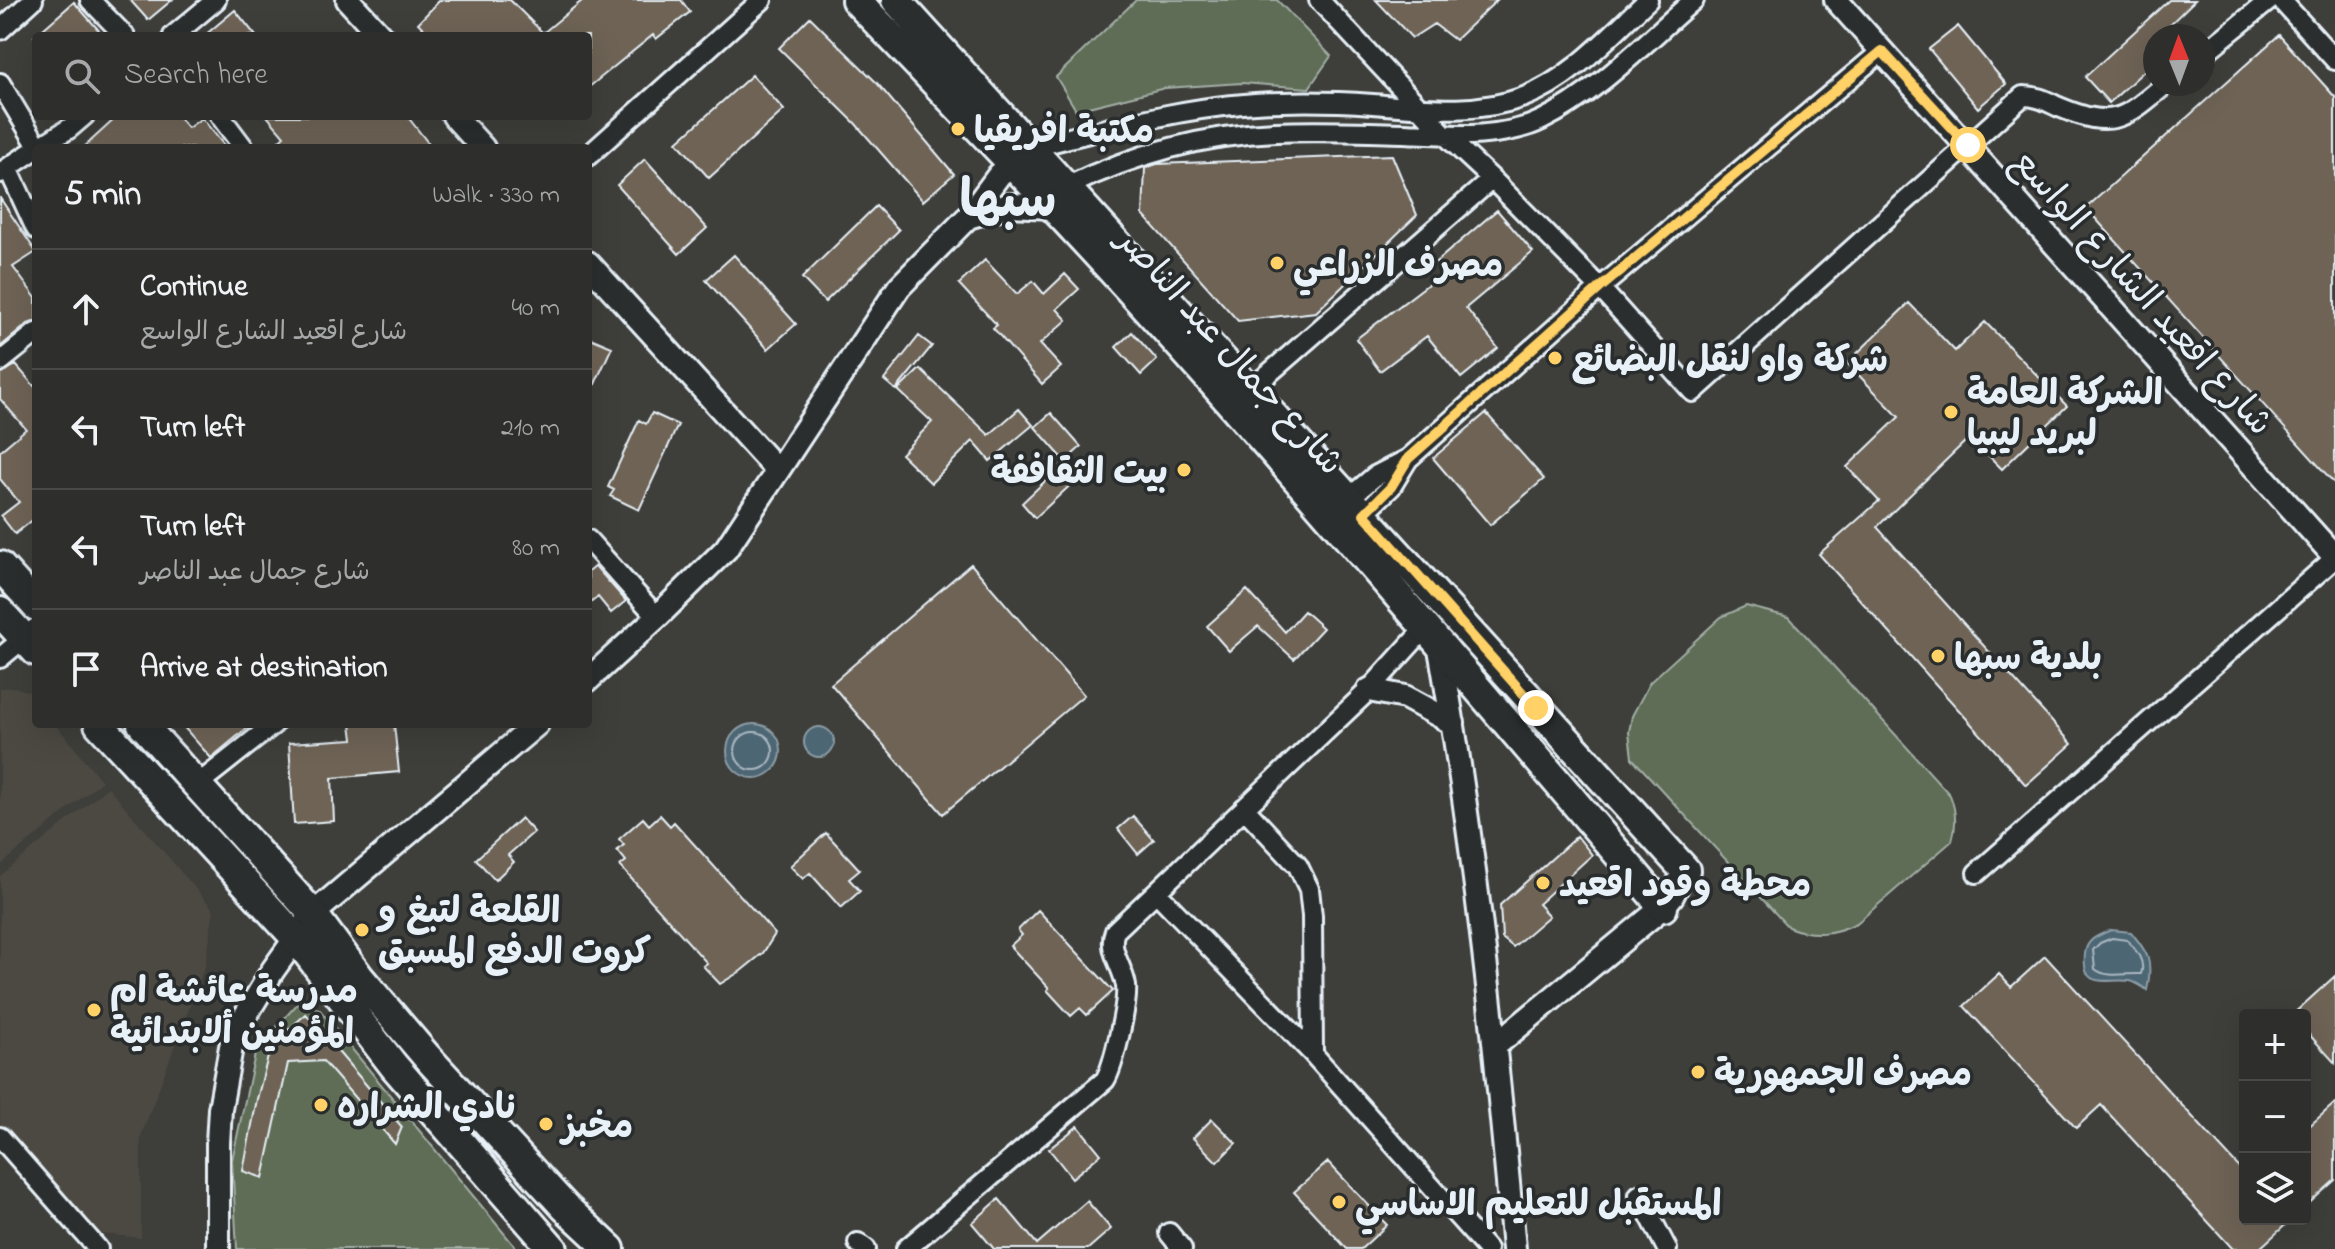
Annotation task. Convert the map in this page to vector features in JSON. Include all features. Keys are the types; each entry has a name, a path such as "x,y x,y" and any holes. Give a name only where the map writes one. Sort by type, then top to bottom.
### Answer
{"main road":[{"name":"شارع جمال عبد الناصر","path":"856,0 1021,155"},
{"name":"شارع جمال عبد الناصر","path":"896,0 1021,155 1221,391 1346,515 1462,623 1685,870"},
{"name":"شارع جمال عبد الناصر","path":"1059,197 1250,390 1433,634 1663,907"},
{"path":"0,566 32,602"},
{"path":"0,612 32,639"},
{"path":"103,728 295,937 394,1066 553,1249"},
{"path":"146,728 313,914 360,978 427,1057 565,1207 610,1249"}],"street":[{"path":"0,30 33,0"},
{"path":"90,0 121,32"},
{"path":"178,32 216,0"},
{"path":"348,0 377,32"},
{"path":"592,152 762,0"},
{"path":"1319,0 1445,135 1600,288 1693,392 2023,96 2037,96 2083,117 2110,121 2133,111 2151,96"},
{"path":"592,676 726,549 899,287 968,217 988,188 1021,155 1126,124 1227,104 1351,103 1487,108 1526,96 1553,82 1587,56 1648,0"},
{"path":"968,217 1009,205 1059,197 1116,164 1156,151 1213,140 1274,132 1490,134 1539,122 1577,99 1694,0"},
{"name":"شارع اقعيد الشارع الواسع","path":"1836,0 2335,557"},
{"path":"2215,44 2270,0"},
{"path":"2281,0 2335,60"},
{"path":"1346,515 1391,487 1408,459 1600,288 1882,51"},
{"path":"0,83 36,144"},
{"path":"44,144 79,120"},
{"path":"223,120 241,144"},
{"path":"458,120 479,144"},
{"path":"32,152 4,170 32,222"},
{"path":"1250,390 1492,179"},
{"path":"592,267 776,469"},
{"path":"0,362 32,336"},
{"path":"592,544 657,617"},
{"path":"1977,873 2335,557"},
{"path":"906,1249 1105,1080 1112,1064 1126,988 1112,948 1115,931 1369,690 1433,634 1462,623"},
{"path":"1433,634 1453,723 1496,1045 1514,1249"},
{"path":"0,658 32,639"},
{"path":"1369,690 1405,697 1453,723"},
{"path":"197,785 269,728"},
{"path":"218,1249 220,1109 231,1047 243,1020 313,914 532,728"},
{"path":"1244,808 1298,866 1309,889 1313,1054"},
{"path":"1496,1045 1663,907 1685,870"},
{"path":"1156,892 1313,1054 1482,1248"},
{"path":"0,1137 98,1249"},
{"path":"1639,1195 1667,1249"},
{"path":"1169,1233 1182,1249"}],"shaded area":[{"path":"14,687 30,692 32,728 58,728 102,781 0,866 0,688"},
{"name":"مدرسة عائشة ام المؤمنين ألابتدائية","path":"108,787 214,910 205,966 141,1136 141,1238 93,1233 0,1127 0,876"}],"green space":[{"path":"1136,0 1277,0 1331,56 1309,88 1242,83 1165,88 1076,110 1056,77"},
{"path":"1746,606 1789,617 1950,795 1952,801 1955,823 1952,841 1857,923 1840,930 1815,933 1788,927 1632,758 1629,732 1632,716 1650,682 1721,617"},
{"name":"نادي الشراره","path":"299,1002 319,1009 517,1249 237,1249 232,1160 256,1050"}],"water":[{"path":"754,724 773,732 781,751 773,770 754,778 735,770 727,751 735,732"},
{"path":"819,727 825,728 833,736 833,748 825,756 819,757 813,756 805,748 804,742 805,736 813,728"},
{"path":"2111,930 2131,932 2142,946 2150,972 2147,990 2132,982 2097,980 2087,973 2085,954 2088,945 2094,938"}],"building":[{"path":"130,0 172,0 148,20"},
{"path":"440,0 510,0 542,32 427,32 418,23"},
{"path":"583,0 681,0 690,12 656,39 653,35 592,85 592,32 544,32"},
{"path":"1376,0 1497,0 1455,40 1434,24 1412,38"},
{"path":"2169,0 2195,0 2170,24 2143,24 2143,72 2109,103 2085,77"},
{"path":"74,2 100,32 40,32"},
{"path":"235,10 253,32 209,32"},
{"path":"810,17 877,83 954,174 923,201 855,123 779,48"},
{"path":"1958,26 2006,84 1978,108 1929,49"},
{"path":"2279,35 2335,97 2335,484 2086,208 2211,96 2215,96 2215,92"},
{"path":"752,75 784,110 709,178 677,142"},
{"path":"114,120 181,120 188,128 204,120 223,144 87,144"},
{"path":"270,120 410,120 429,144 275,144 284,136"},
{"name":"مصرف الزراعي","path":"1392,155 1417,215 1316,312 1238,321 1143,215 1145,168 1157,164"},
{"path":"645,159 707,228 679,254 617,185"},
{"path":"0,198 32,246 32,255 13,267 32,293 32,322 0,347"},
{"path":"876,206 899,230 825,302 802,278"},
{"path":"1497,210 1533,252 1466,308 1498,348 1461,378 1427,336 1380,371 1356,339 1444,272 1436,262"},
{"path":"734,255 796,324 768,349 706,280"},
{"path":"985,260 1017,294 1033,281 1044,294 1065,274 1079,289 1057,309 1067,320 1040,344 1061,367 1042,384 993,328 997,325 959,284"},
{"path":"1909,303 1955,351 1985,322 2067,406 2002,469 1970,437 1877,527 2072,744 2026,785 1819,554 1879,501 1847,467 1899,417 1847,363"},
{"path":"1132,332 1157,360 1141,375 1116,347"},
{"path":"919,336 932,346 896,390 884,380"},
{"path":"592,339 612,347 592,390"},
{"path":"16,365 32,383 32,521 15,534 1,516 19,502 0,479 0,451 26,429 0,399 0,374"},
{"path":"920,369 989,435 1019,409 1033,425 990,461 973,441 931,483 901,454 932,422 898,390"},
{"path":"652,413 678,425 639,510 610,496 614,490 608,487 639,420 646,424"},
{"path":"1051,413 1081,447 1065,461 1035,427"},
{"path":"1486,413 1544,479 1490,525 1433,458"},
{"path":"1063,464 1077,479 1035,518 1022,503"},
{"path":"971,564 1084,695 943,814 831,684"},
{"path":"595,566 626,601 611,613 598,597 592,602 592,569"},
{"path":"1247,590 1285,632 1304,611 1323,628 1294,659 1258,626 1229,651 1207,626"},
{"path":"185,728 247,728 211,758"},
{"path":"352,728 394,728 399,772 332,778 334,821 294,824 289,743 353,739"},
{"path":"660,815 670,826 674,822 775,934 763,953 720,984 703,966 707,963 620,866 626,861 617,850 624,845 619,839 643,818 649,825"},
{"path":"1133,816 1154,840 1138,854 1118,829"},
{"path":"521,818 534,832 508,855 514,862 495,880 476,859"},
{"path":"826,833 860,870 849,879 860,891 841,908 810,873 803,879 790,866"},
{"path":"1577,836 1592,855 1538,904 1549,916 1513,947 1502,938 1500,905"},
{"path":"1038,910 1113,991 1087,1015 1080,1008 1071,1016 1010,946 1022,935 1018,930"},
{"path":"2045,956 2239,1167 2239,1225 2285,1225 2259,1249 2233,1249 2101,1105 2076,1128 1964,1006 1999,974 2011,987"},
{"path":"2335,976 2335,1063 2311,1037 2311,1009 2299,1009"},
{"path":"306,1014 402,1127 395,1144 323,1061 288,1063 263,1178 243,1171 271,1045"},
{"path":"2335,1103 2335,1180 2311,1202 2311,1153 2311,1125"},
{"path":"1212,1119 1236,1143 1217,1162 1193,1138"},
{"path":"1078,1126 1101,1154 1072,1178 1049,1149"},
{"path":"1328,1162 1387,1225 1361,1249 1347,1249 1294,1192"},
{"path":"999,1199 1037,1244 1087,1201 1111,1229 1088,1249 994,1249 972,1223"}],"place":[{"name":"مكتبة افريقيا","path":"958,129"},
{"name":"مصرف الزراعي","path":"1277,263"},
{"name":"شركة واو لنقل البضائع","path":"1555,358"},
{"name":"الشركة العامة لبريد ليبيا","path":"1951,412"},
{"name":"بيت الثقاففة","path":"1184,470"},
{"name":"بلدية سبها","path":"1938,656"},
{"name":"محطة وقود اقعيد","path":"1543,883"},
{"name":"القلعة لتبغ و كروت الدفع المسبق","path":"362,930"},
{"name":"مدرسة عائشة ام المؤمنين ألابتدائية","path":"94,1010"},
{"name":"مصرف الجمهورية","path":"1698,1072"},
{"name":"نادي الشراره","path":"321,1105"},
{"name":"مخبز","path":"546,1124"},
{"name":"المستقبل للتعليم الاساسي","path":"1339,1202"}],"district":[{"name":"سبها","path":"1008,198"}],"route":[{"path":"1536,708 1364,514 1391,487 1408,459 1600,288 1882,51 1968,145"}]}
